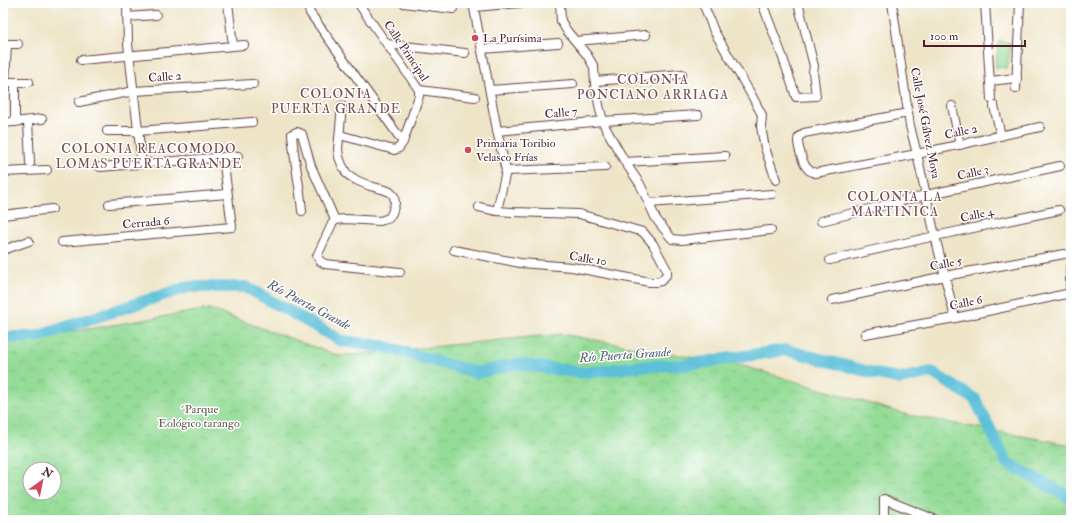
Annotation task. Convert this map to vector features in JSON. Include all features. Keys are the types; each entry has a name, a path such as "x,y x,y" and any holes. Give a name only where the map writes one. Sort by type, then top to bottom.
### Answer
{"main road":[{"path":"1071,268 1071,287"}],"street":[{"path":"127,3 130,55 142,164"},
{"path":"228,3 233,46"},
{"path":"307,3 310,13 403,142 399,148 394,150 340,135"},
{"name":"Calle Principal","path":"358,3 419,90 419,96 403,142"},
{"path":"403,3 453,9"},
{"path":"479,207 497,211 506,171 497,131 474,5 520,3"},
{"path":"560,3 561,21 594,66 595,81 603,121 625,162 640,184 656,219 672,239 682,240 771,230"},
{"path":"703,3 714,31 762,115 761,127 765,148 776,180"},
{"path":"762,3 796,97 816,96 813,72 814,66 798,3"},
{"name":"Calle José Gálvez Moya","path":"892,3 910,126 918,154 935,236 955,318"},
{"path":"985,3 992,102 1001,136"},
{"path":"1016,89 1020,3"},
{"path":"128,17 156,15"},
{"path":"576,41 646,36"},
{"path":"482,48 558,43"},
{"path":"18,44 5,44 4,82 29,82"},
{"path":"387,44 465,53"},
{"path":"81,60 244,45"},
{"path":"595,81 682,74"},
{"path":"990,81 1017,78"},
{"path":"14,82 15,122"},
{"name":"Calle 2","path":"79,102 134,91 253,84"},
{"path":"490,90 573,84"},
{"path":"419,90 475,97"},
{"path":"342,106 338,149 342,165 347,174 356,180 390,192 394,196 395,203 389,218 380,221 335,220 317,256 320,261 325,264 400,272"},
{"path":"952,106 960,145"},
{"name":"Calle 2","path":"908,113 804,133 799,136 798,140 802,160 807,168 816,173 918,154 1040,127"},
{"name":"Calle 7","path":"497,131 603,121 698,115"},
{"path":"3,123 42,119"},
{"path":"28,121 30,163"},
{"path":"107,131 252,122"},
{"path":"302,211 292,134 297,132 302,134 311,166 335,220"},
{"path":"100,167 238,156"},
{"path":"625,162 725,156"},
{"path":"109,204 228,194 223,157"},
{"name":"Calle 3","path":"821,221 926,195 1060,166"},
{"path":"506,171 605,167"},
{"path":"3,172 47,170"},
{"name":"Cerrada 6","path":"62,242 232,227 228,194"},
{"path":"649,203 772,194"},
{"path":"3,215 52,209"},
{"name":"Calle 4","path":"830,260 1059,210"},
{"name":"Calle 10","path":"454,250 520,263 572,267 650,282 661,281 667,274 667,270 652,244 643,232 580,214 497,211"},
{"path":"3,250 29,241"},
{"name":"Calle 5","path":"832,300 945,276 1064,254"},
{"name":"Calle 6","path":"865,334 955,318 1071,293"},
{"path":"884,520 884,499 936,520"}],"green space":[{"path":"999,41 1011,43 1007,68 995,67"},
{"name":"´Parque Eológico tarango","path":"209,309 339,356 561,334 747,367 908,415 1071,445 1071,520 3,520 3,343"}],"waterway":[{"name":"Río Puerta Grande","path":"3,337 36,337 187,287 246,287 342,341 386,347 477,373 516,364 584,373 641,366 685,365 786,350 900,379 931,372 975,399 1007,463 1071,498"}],"place":[{"name":"La Purísima","path":"475,38"},
{"name":"Primaria Toribio Velasco Frías","path":"468,150"}],"district":[{"name":"COLONIA PONCIANO ARRIAGA","path":"653,88"},
{"name":"COLONIA PUERTA GRANDE","path":"336,102"},
{"name":"COLONIA REACOMODO LOMAS PUERTA GRANDE","path":"149,156"},
{"name":"COLONIA LA MARTINICA","path":"895,204"}]}
